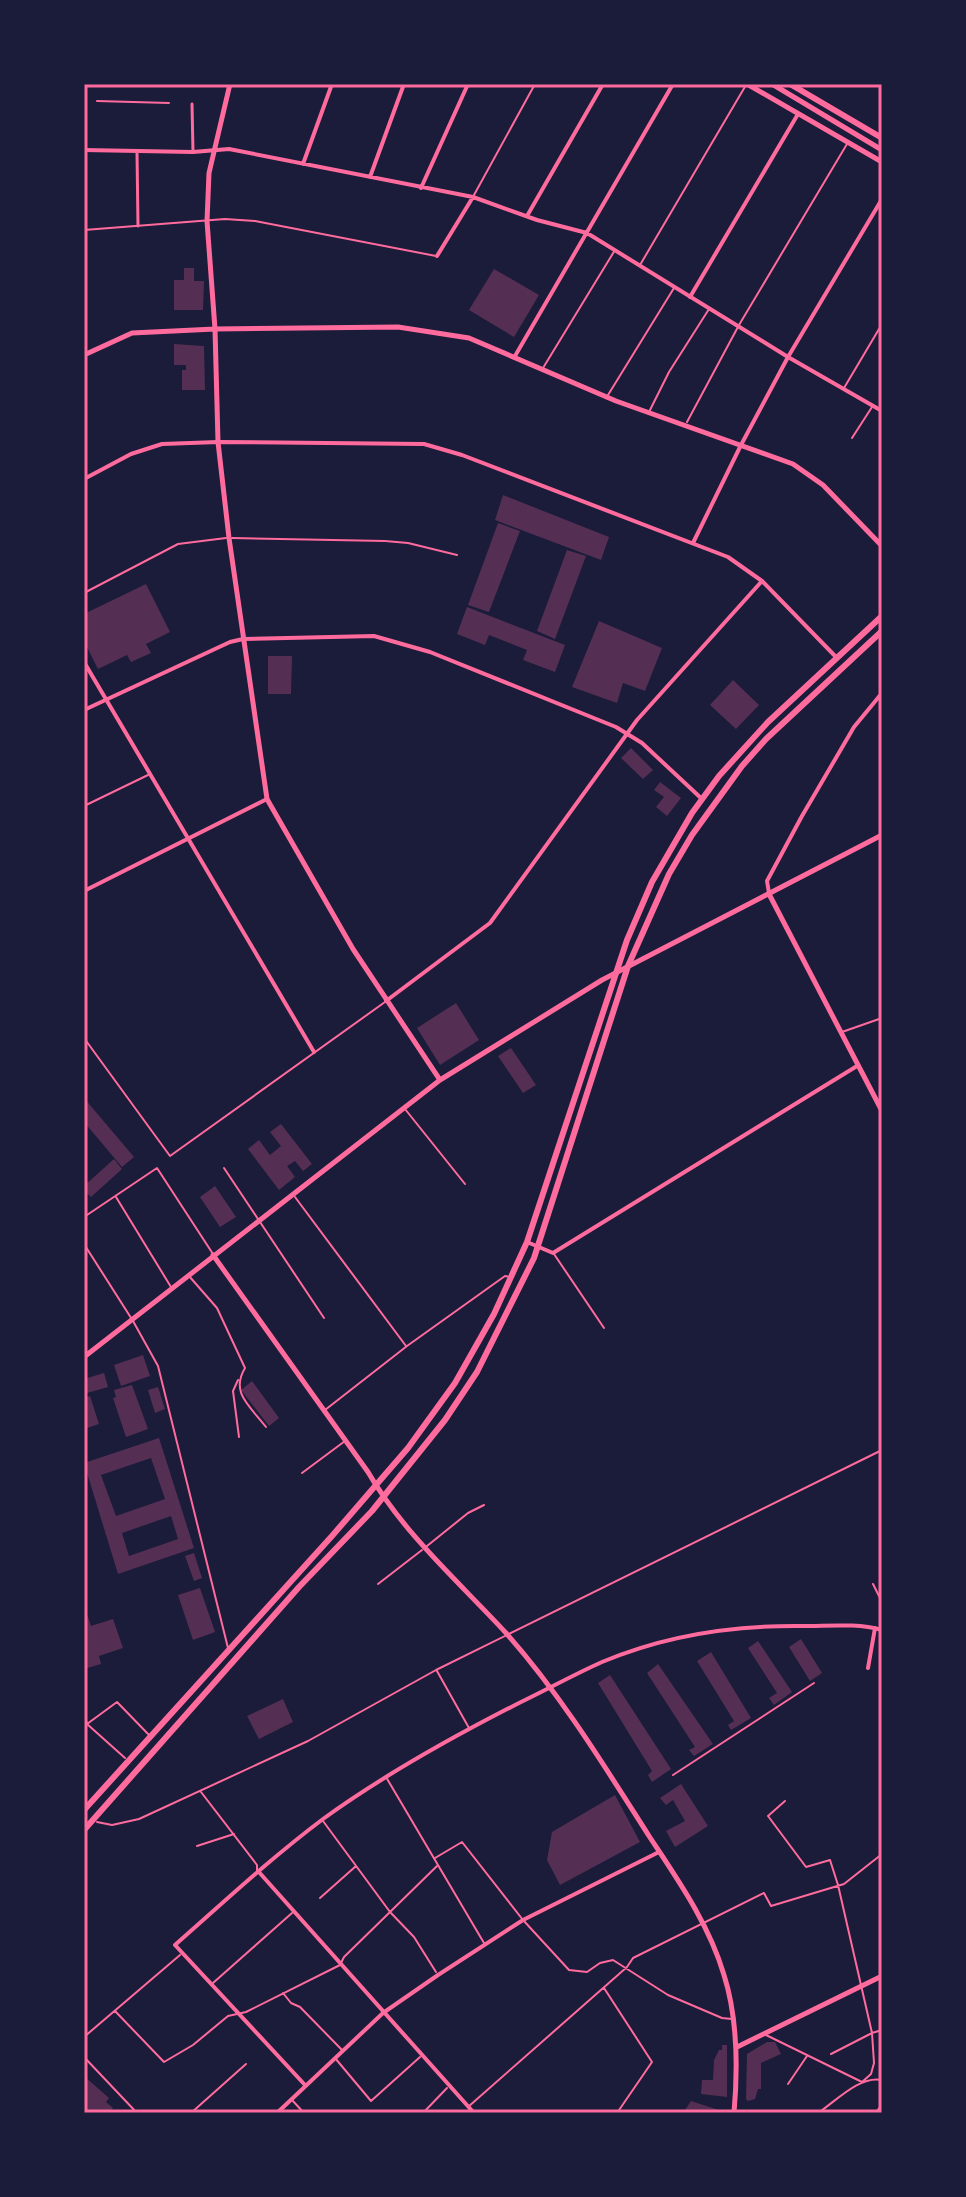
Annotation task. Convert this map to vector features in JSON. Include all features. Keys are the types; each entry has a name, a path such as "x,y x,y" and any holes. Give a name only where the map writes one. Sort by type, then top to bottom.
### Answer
{"main road":[{"path":"790,84 882,138"},
{"path":"84,1810 332,1536 408,1448 455,1383 512,1277 527,1242 616,972 652,882 702,799 753,737 882,616"},
{"path":"84,1830 299,1587 383,1498 445,1420 477,1372 538,1246 628,966 669,874 716,800 766,739 882,631"}],"street":[{"path":"230,84 209,173 207,221 215,329 218,442 267,799 386,1001 440,1080"},
{"path":"303,164 332,84"},
{"path":"370,177 404,84"},
{"path":"421,188 468,84"},
{"path":"527,216 603,84"},
{"path":"515,356 673,84"},
{"path":"747,84 882,162"},
{"path":"772,84 882,150"},
{"path":"192,104 193,152"},
{"path":"690,297 798,114"},
{"path":"84,150 193,152 229,149 473,197 587,233 882,411"},
{"path":"137,152 138,226"},
{"path":"437,256 473,197"},
{"path":"693,543 788,357 882,199"},
{"path":"84,355 132,333 215,329 417,328 469,338 606,397 793,464 823,485 882,546"},
{"path":"84,479 131,454 162,444 424,444 462,455 728,557 762,581 836,657"},
{"path":"386,1001 490,923 627,734 762,581"},
{"path":"84,710 230,642 243,639 374,636 430,652 627,734 642,743 702,799"},
{"path":"84,662 314,1052"},
{"path":"882,693 854,727 767,881 769,894 882,1111"},
{"path":"84,891 267,799"},
{"path":"84,1357 440,1080 616,972 882,835"},
{"path":"527,1242 553,1253 857,1066"},
{"path":"213,1255 383,1498 425,1548 507,1635 550,1688 605,1766 703,1923 724,1974 734,2019 737,2047 734,2113"},
{"path":"305,2085 175,1945 258,1871 322,1820 385,1776 469,1729 603,1662 707,1631 779,1625 882,1630"},
{"path":"868,1668 875,1628"},
{"path":"277,2113 383,2013 438,1975 523,1920 659,1852"},
{"path":"258,1871 474,2113"},
{"path":"737,2047 882,1976"},
{"path":"877,2113 882,2106"}],"lane":[{"path":"473,197 535,84"},
{"path":"640,265 747,84"},
{"path":"97,101 169,103"},
{"path":"685,425 739,325 847,142"},
{"path":"84,230 225,219 255,221 437,256"},
{"path":"543,369 615,250"},
{"path":"606,397 675,287"},
{"path":"649,413 669,372 710,308"},
{"path":"843,390 882,324"},
{"path":"852,438 873,406"},
{"path":"84,593 178,544 214,537 385,541 408,543 457,555"},
{"path":"84,806 150,775"},
{"path":"84,1038 170,1156 386,1001"},
{"path":"839,1033 882,1018"},
{"path":"404,1108 465,1184"},
{"path":"84,1217 157,1168 213,1255"},
{"path":"224,1168 324,1318"},
{"path":"293,1194 407,1346"},
{"path":"115,1196 172,1288"},
{"path":"84,1244 158,1366 228,1649"},
{"path":"553,1253 604,1328"},
{"path":"188,1275 225,1321 245,1368 233,1391 239,1437"},
{"path":"324,1410 505,1276 512,1277"},
{"path":"238,1379 238,1390 266,1427"},
{"path":"302,1473 346,1441"},
{"path":"84,1819 112,1825 139,1819 308,1741 436,1670 882,1450"},
{"path":"378,1584 468,1513 484,1505"},
{"path":"873,1584 882,1602"},
{"path":"436,1670 469,1729"},
{"path":"85,1724 117,1702 151,1738"},
{"path":"84,1714 85,1724 129,1762"},
{"path":"385,1776 484,1944"},
{"path":"200,1790 257,1865 258,1871"},
{"path":"785,1801 768,1816 806,1867 830,1860 872,2033 874,2063 871,2074 818,2113"},
{"path":"322,1820 390,1912 414,1937 438,1975"},
{"path":"197,1846 234,1834"},
{"path":"435,1858 462,1842 523,1920 569,1970 587,1972 608,1960 627,1967 668,1995 722,2018 734,2019"},
{"path":"467,2107 627,1967 633,1958 764,1893 771,1906 844,1884 882,1854"},
{"path":"320,1898 357,1866"},
{"path":"115,2011 164,2062 193,2045 228,2016 246,2012 340,1965 344,1957 437,1866"},
{"path":"211,1985 293,1912"},
{"path":"84,2037 183,1953"},
{"path":"603,1987 652,2062 617,2113"},
{"path":"282,1992 343,2051"},
{"path":"831,2054 882,2030"},
{"path":"765,2034 862,2082 875,2078 882,2080"},
{"path":"788,2084 807,2055"},
{"path":"84,2057 137,2113"},
{"path":"335,2058 371,2101 421,2057"},
{"path":"191,2113 246,2064"},
{"path":"423,2113 448,2087"},
{"path":"291,2099 304,2113"}],"path":[{"path":"673,1775 814,1683"}],"building":[{"path":"184,268 194,268 194,281 204,281 203,310 174,310 174,280 184,280"},
{"path":"494,269 539,295 514,337 469,310"},
{"path":"174,344 204,346 205,390 182,390 182,370 186,370 186,365 174,365"},
{"path":"503,495 609,537 601,560 495,520"},
{"path":"498,523 520,531 489,612 468,605"},
{"path":"567,550 586,556 555,639 537,631"},
{"path":"146,584 170,632 146,644 151,653 131,662 127,655 98,669 84,641 84,614"},
{"path":"467,607 565,645 555,672 523,660 527,650 489,635 485,645 457,634"},
{"path":"599,621 662,648 645,691 623,683 617,703 572,687"},
{"path":"268,656 292,656 291,694 268,694"},
{"path":"733,680 759,705 736,729 710,705"},
{"path":"631,748 653,770 643,779 621,758"},
{"path":"660,782 681,798 667,816 656,807 664,797 654,790"},
{"path":"456,1003 479,1040 440,1065 417,1028"},
{"path":"511,1048 536,1085 523,1093 498,1056"},
{"path":"84,1098 134,1157 122,1167 84,1122"},
{"path":"281,1124 312,1164 303,1171 295,1161 287,1166 295,1177 279,1190 248,1149 259,1140 270,1155 281,1146 270,1132"},
{"path":"114,1159 122,1169 91,1197 84,1186"},
{"path":"215,1186 236,1217 220,1227 200,1197"},
{"path":"143,1355 150,1376 121,1386 114,1365"},
{"path":"104,1373 108,1387 87,1393 84,1379"},
{"path":"252,1381 279,1418 269,1426 241,1390"},
{"path":"132,1385 148,1429 126,1437 113,1398 116,1397 114,1390"},
{"path":"158,1387 165,1409 155,1413 148,1390"},
{"path":"90,1396 99,1424 84,1429 84,1398"},
{"path":"159,1438 194,1548 118,1574 84,1463","holes":["151,1458 165,1499 116,1516 101,1475","171,1516 178,1539 129,1556 122,1533"]},
{"path":"194,1553 202,1578 194,1581 185,1556"},
{"path":"200,1588 215,1632 193,1640 178,1595"},
{"path":"87,1614 91,1626 113,1619 123,1648 99,1656 101,1664 84,1669 84,1615"},
{"path":"801,1639 822,1673 810,1681 789,1647"},
{"path":"758,1641 792,1692 774,1705 769,1698 777,1693 748,1648"},
{"path":"711,1652 751,1718 731,1730 728,1725 734,1721 697,1661"},
{"path":"658,1664 713,1744 694,1756 689,1750 695,1747 647,1673"},
{"path":"610,1675 671,1769 652,1782 648,1775 652,1771 598,1683"},
{"path":"283,1699 293,1722 259,1739 247,1716"},
{"path":"681,1784 708,1826 675,1847 666,1831 685,1821 673,1800 666,1805 660,1798"},
{"path":"615,1795 640,1842 560,1885 547,1860 552,1832"},
{"path":"767,2042 775,2042 781,2054 761,2063 761,2089 758,2089 755,2099 748,2101 747,2054"},
{"path":"722,2045 727,2045 727,2097 701,2094 702,2080 713,2080 714,2060"},
{"path":"84,2076 109,2098 106,2102 113,2108 109,2113 84,2113"},
{"path":"691,2101 725,2112 725,2113 683,2113"}]}
